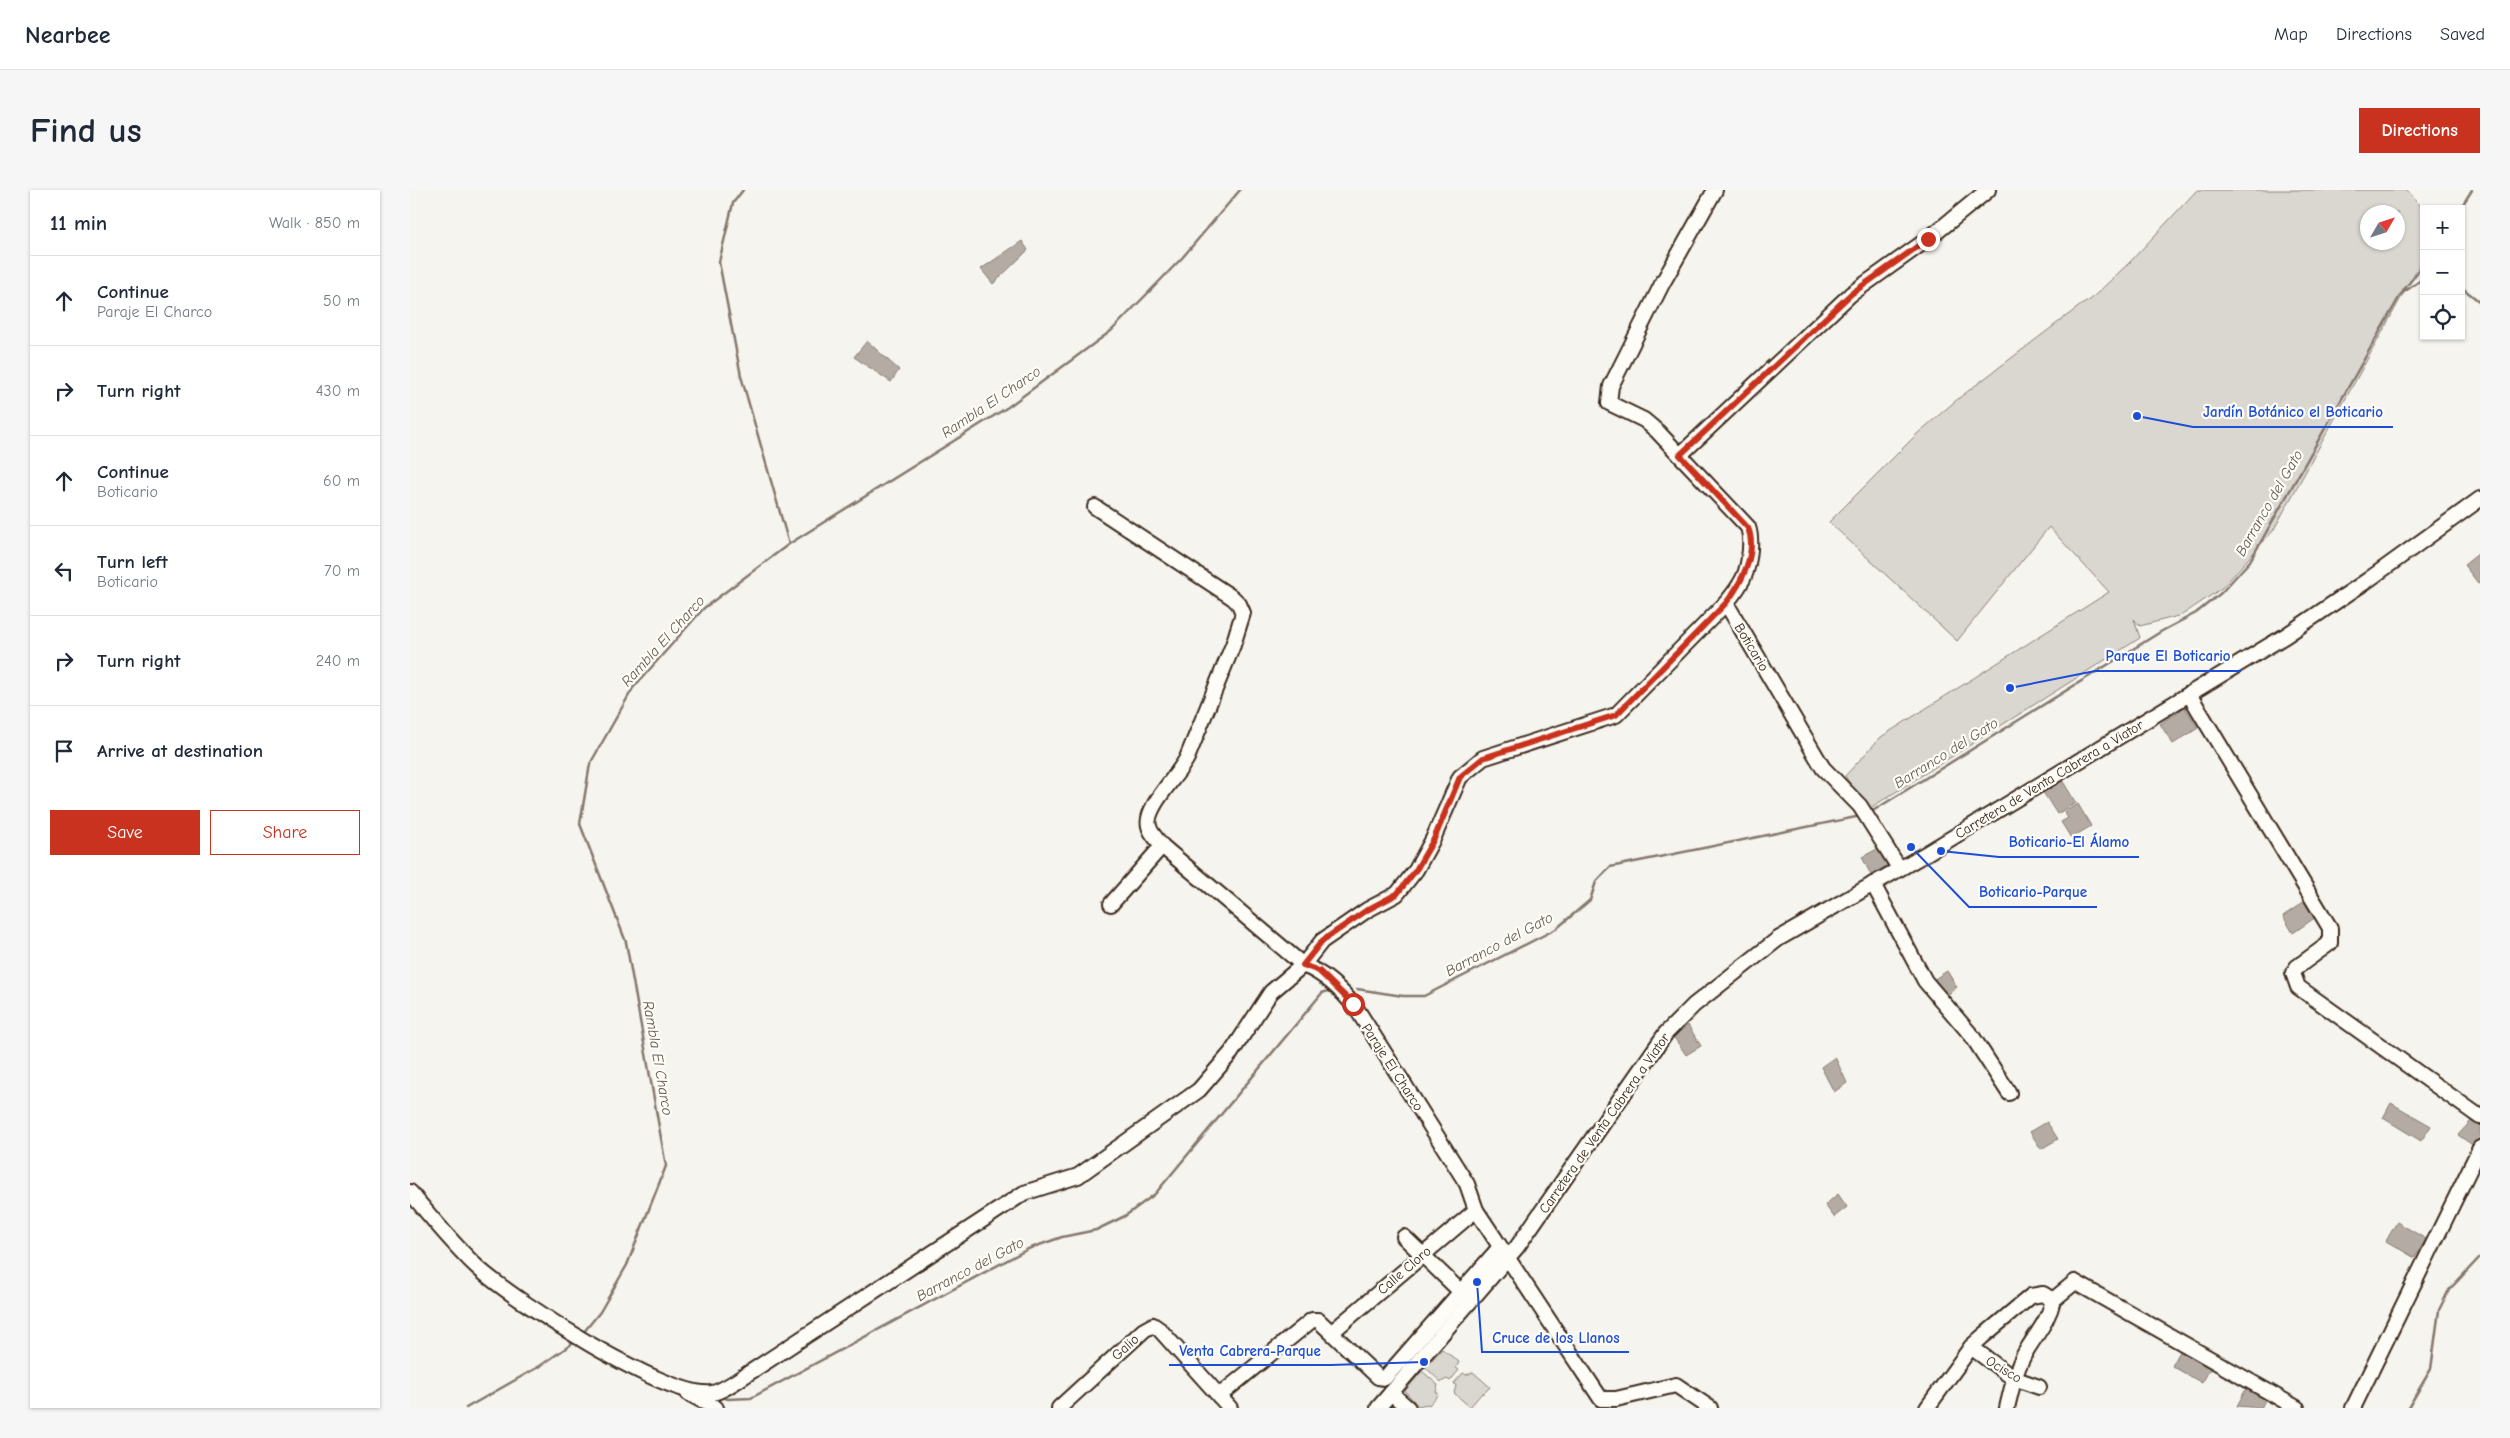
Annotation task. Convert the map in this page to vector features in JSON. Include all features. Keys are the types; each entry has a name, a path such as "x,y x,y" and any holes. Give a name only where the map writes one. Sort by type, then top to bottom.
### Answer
{"street":[{"path":"678,1388 712,1393 721,1389 752,1371 1024,1193 1078,1176 1199,1090 1231,1053 1271,992 1303,965 1322,941 1367,910 1397,894 1416,870 1434,839 1460,777 1483,758 1616,715 1726,603 1741,583 1745,573 1750,534 1748,528 1680,455 1644,420 1608,403 1608,396 1662,284 1715,190"},
{"path":"1680,455 1851,294 1928,239 1988,190"},
{"name":"Carretera de Venta Cabrera a Viator","path":"1378,1408 1504,1252 1666,1033 1694,1005 1778,939 1873,884 2285,636 2368,580 2480,499"},
{"name":"Paraje El Charco","path":"1095,507 1233,598 1239,604 1243,613 1233,645 1187,758 1180,772 1152,807 1148,818 1149,828 1162,846 1303,965 1319,971 1353,1004 1468,1184 1476,1210 1600,1399 1616,1398 1676,1385 1710,1408"},
{"name":"Boticario","path":"1726,603 1823,768 1860,806 1899,868"},
{"path":"2189,694 2330,928 2330,943 2297,966 2293,973 2298,987 2480,1117"},
{"path":"1111,904 1162,846"},
{"path":"1873,884 1925,981 1972,1036 2008,1093"},
{"path":"2353,1408 2480,1148"},
{"path":"410,1192 476,1266 500,1285 584,1342 716,1408"},
{"name":"Calle Cloro","path":"1332,1332 1476,1210"},
{"path":"1404,1237 1461,1292"},
{"path":"1219,1396 1312,1320 1318,1320 1332,1332 1378,1377 1386,1378 1461,1292 1504,1252"},
{"path":"2007,1408 2013,1378 2027,1350 2050,1314 2053,1300 2075,1282 2297,1408"},
{"path":"1927,1408 1971,1347 2031,1296 2043,1294 2053,1300"},
{"name":"Galio","path":"1059,1408 1144,1330 1153,1325 1160,1330 1230,1408"},
{"name":"Ocisco","path":"1971,1347 2013,1378 2039,1387"},
{"path":"1391,1393 1408,1408"}],"shaded area":[{"path":"2197,190 2407,190 2420,205 2420,263 2273,531 2222,588 2182,615 2140,626 2134,619 2140,638 1867,810 1845,776 1881,737 2109,592 2049,527 1957,641 1829,522 1918,433 1959,398 2090,300 2130,262"},
{"path":"1022,241 1028,250 993,284 981,269"},
{"path":"867,341 899,370 891,382 854,357"},
{"path":"2478,554 2480,556 2480,582 2478,583 2464,565"},
{"path":"2185,707 2198,728 2173,744 2160,724"},
{"path":"2062,780 2076,803 2057,814 2043,792"},
{"path":"2078,804 2091,826 2071,838 2061,822 2068,818 2064,812"},
{"path":"1879,848 1888,865 1871,875 1862,857"},
{"path":"2305,901 2316,917 2293,933 2283,916"},
{"path":"1947,971 1957,987 1945,997 1930,982"},
{"path":"1688,1025 1701,1046 1686,1055 1673,1036"},
{"path":"1835,1057 1847,1083 1834,1092 1821,1067"},
{"path":"2391,1103 2431,1126 2421,1141 2383,1118"},
{"path":"2472,1120 2480,1126 2480,1139 2474,1146 2458,1135"},
{"path":"2047,1122 2058,1139 2041,1149 2030,1132"},
{"path":"1838,1194 1847,1207 1834,1217 1825,1205"},
{"path":"2397,1222 2426,1239 2415,1258 2386,1241"},
{"path":"2183,1346 2213,1364 2202,1383 2172,1366"},
{"path":"1442,1349 1459,1362 1456,1368 1459,1370 1450,1381 1447,1379 1441,1382 1425,1367"},
{"path":"1422,1371 1438,1385 1436,1392 1439,1394 1429,1405 1418,1406 1405,1391"},
{"path":"1473,1372 1490,1387 1470,1407 1454,1393 1456,1386 1454,1383 1463,1373 1466,1375"},
{"path":"2247,1387 2266,1398 2261,1408 2237,1406"}],"waterway":[{"path":"743,190 733,203 719,262 741,376 789,544"},
{"name":"Rambla El Charco","path":"583,1333 600,1312 627,1265 666,1166 626,942 580,824 590,764 633,688 704,608 789,544 1008,407 1111,331 1182,258 1240,190"},
{"path":"2463,205 2472,190"},
{"path":"2403,291 2420,269"},
{"name":"Barranco del Gato","path":"1871,812 2162,631 2196,613 2221,593 2250,561 2401,294 2420,281"},
{"name":"Barranco del Gato","path":"2465,290 2480,302"},
{"name":"Barranco del Gato","path":"1357,989 1403,996 1424,996 1556,929 1590,900 1596,882 1610,867 1861,816"},
{"name":"Barranco del Gato","path":"720,1396 728,1399 751,1398 1028,1249 1062,1237 1096,1230 1125,1216 1155,1194 1322,993 1328,991"},
{"path":"2408,1408 2431,1369 2439,1310 2449,1290 2480,1257"},
{"name":"Rambla El Charco","path":"466,1408 540,1366 576,1341"}],"place":[{"name":"Jardín Botánico el Boticario","path":"2137,416"},
{"name":"Parque El Boticario","path":"2010,688"},
{"name":"Boticario-Parque","path":"1911,847"},
{"name":"Boticario-El Álamo","path":"1941,851"},
{"name":"Cruce de los Llanos","path":"1477,1282"},
{"name":"Venta Cabrera-Parque","path":"1424,1362"}],"route":[{"path":"1353,1004 1319,971 1303,965 1322,941 1367,910 1397,894 1416,870 1434,839 1460,777 1483,758 1616,715 1726,603 1741,583 1745,573 1751,540 1748,528 1680,455 1851,294 1928,239"}]}
